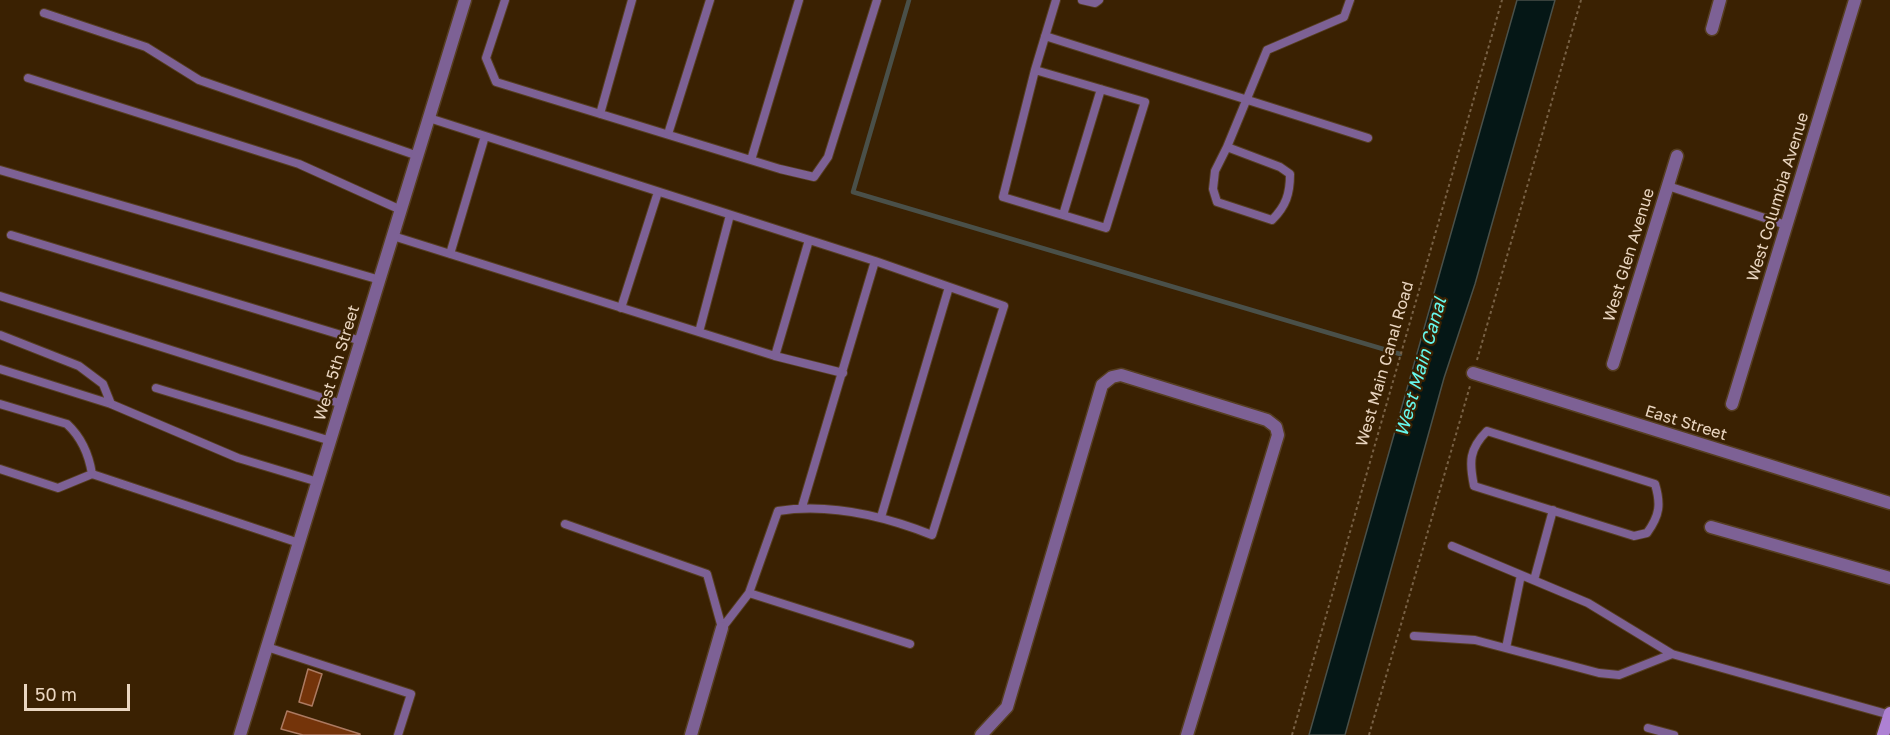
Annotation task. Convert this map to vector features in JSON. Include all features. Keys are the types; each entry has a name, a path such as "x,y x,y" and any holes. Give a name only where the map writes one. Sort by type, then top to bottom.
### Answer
{"main road":[{"path":"1883,735 1890,714"}],"street":[{"name":"West 5th Street","path":"244,734 267,647 465,0"},
{"path":"1712,29 1720,0"},
{"name":"West Columbia Avenue","path":"1732,404 1855,0"},
{"name":"West Glen Avenue","path":"1613,364 1677,156"},
{"name":"East Street","path":"1473,373 1890,503"},
{"path":"981,735 1007,707 1102,385 1112,377 1121,375 1267,420 1275,427 1278,435 1187,735"},
{"path":"1711,527 1890,578"},
{"path":"691,735 722,628"}],"lane":[{"path":"505,0 486,58 496,82 814,177 828,157 877,0"},
{"path":"600,114 632,0"},
{"path":"668,134 710,0"},
{"path":"751,160 799,0"},
{"path":"1035,70 1145,102 1106,228 1003,197 1035,70 1056,0"},
{"path":"1082,0 1095,3 1099,0"},
{"path":"1227,147 1290,174 1290,192 1282,211 1272,220 1217,202 1213,189 1215,171 1267,50 1344,17 1350,0"},
{"path":"44,13 146,46 199,80 417,156"},
{"path":"1045,36 1368,138"},
{"path":"28,78 299,164 401,210"},
{"path":"1063,215 1101,89"},
{"path":"429,118 875,261 1004,306 932,535 881,517 802,507 778,511 749,592 722,628"},
{"path":"450,254 485,136"},
{"path":"0,170 380,280"},
{"path":"1668,186 1786,225"},
{"path":"621,308 658,192"},
{"path":"699,332 730,215"},
{"path":"11,235 361,341"},
{"path":"393,236 775,356 843,373"},
{"path":"775,356 809,240"},
{"path":"802,507 875,261"},
{"path":"881,517 949,287"},
{"path":"0,296 342,404"},
{"path":"0,335 79,366 103,384 111,404"},
{"path":"0,369 111,404 238,458 318,482"},
{"path":"156,388 331,441"},
{"path":"0,404 67,424 75,431 89,459 92,474"},
{"path":"1488,431 1655,484 1660,501 1653,524 1647,533 1634,536 1552,510 1474,486 1470,465 1477,441 1488,431"},
{"path":"0,469 58,488 92,474 299,543"},
{"path":"1534,580 1552,510"},
{"path":"566,524 707,574 722,628"},
{"path":"1452,546 1588,603 1672,654 1890,714"},
{"path":"1506,648 1521,575"},
{"path":"749,592 910,644"},
{"path":"1414,636 1475,640 1599,673 1619,675 1672,654"},
{"path":"267,647 411,694 398,735"},
{"path":"1648,728 1674,735"}],"path":[{"name":"West Main Canal Road","path":"1292,735 1502,0"}],"water":[{"name":"West Main Canal","path":"1517,0 1555,0 1475,284 1444,378 1345,735 1309,735"}],"building":[{"path":"308,669 322,674 312,706 299,702"},
{"path":"287,711 360,735 303,735 281,729"}],"waterway":[{"path":"909,0 853,192 1400,354"}]}
